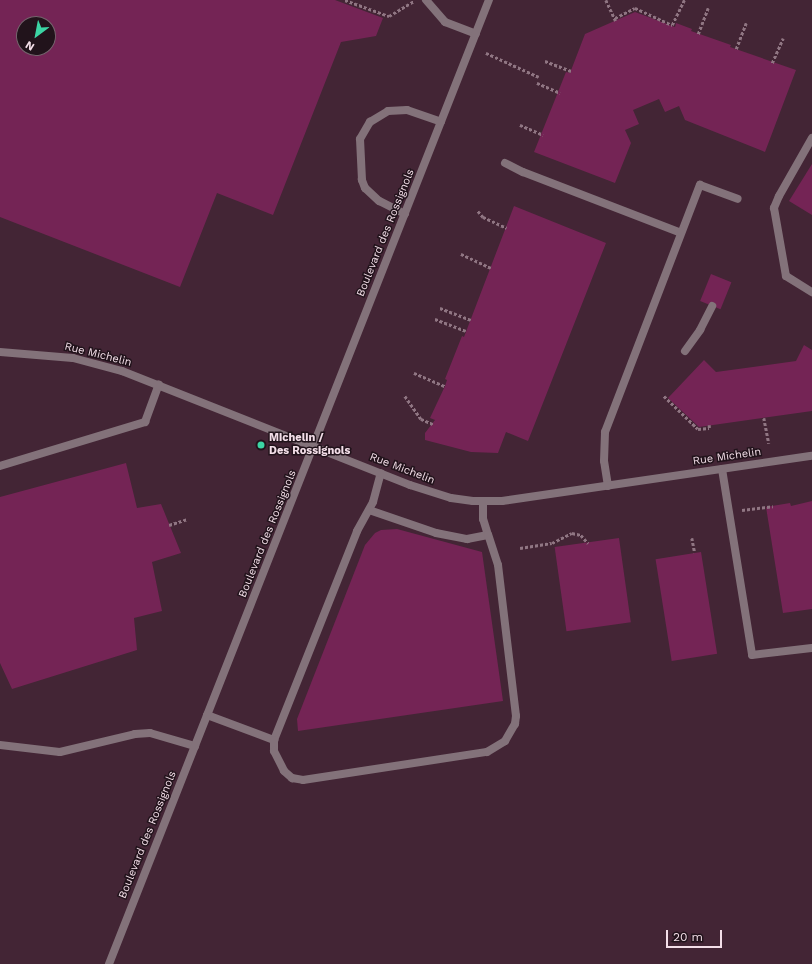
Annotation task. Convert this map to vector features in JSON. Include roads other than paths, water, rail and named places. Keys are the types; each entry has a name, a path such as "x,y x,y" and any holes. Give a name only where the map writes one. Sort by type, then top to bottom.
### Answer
{"street":[{"path":"426,0 445,22 476,34"},
{"name":"Boulevard des Rossignols","path":"109,964 489,0"},
{"path":"405,214 378,201 365,188 362,180 360,139 370,122 393,110 407,110 441,122"},
{"path":"812,138 779,196 774,211 786,276 812,292"},
{"path":"505,163 523,172 682,233"},
{"path":"608,486 604,461 605,432 700,184 738,198"},
{"path":"685,351 700,330 712,306"},
{"name":"Rue Michelin","path":"0,352 73,358 122,371 159,384 381,473 438,494 484,502 608,486 812,456"},
{"path":"0,466 145,422 159,384"},
{"path":"722,469 752,655 812,648"},
{"path":"381,473 370,510 357,530 274,740 274,751 284,771 292,778 303,780 488,752 505,741 515,724 516,716 498,565 483,519 484,502"},
{"path":"370,510 455,539 477,538 488,535"},
{"path":"207,715 274,740"},
{"path":"0,745 60,752 135,734 150,733 195,746"}],"place":[{"name":"Michelin / Des Rossignols","path":"261,445"}]}
